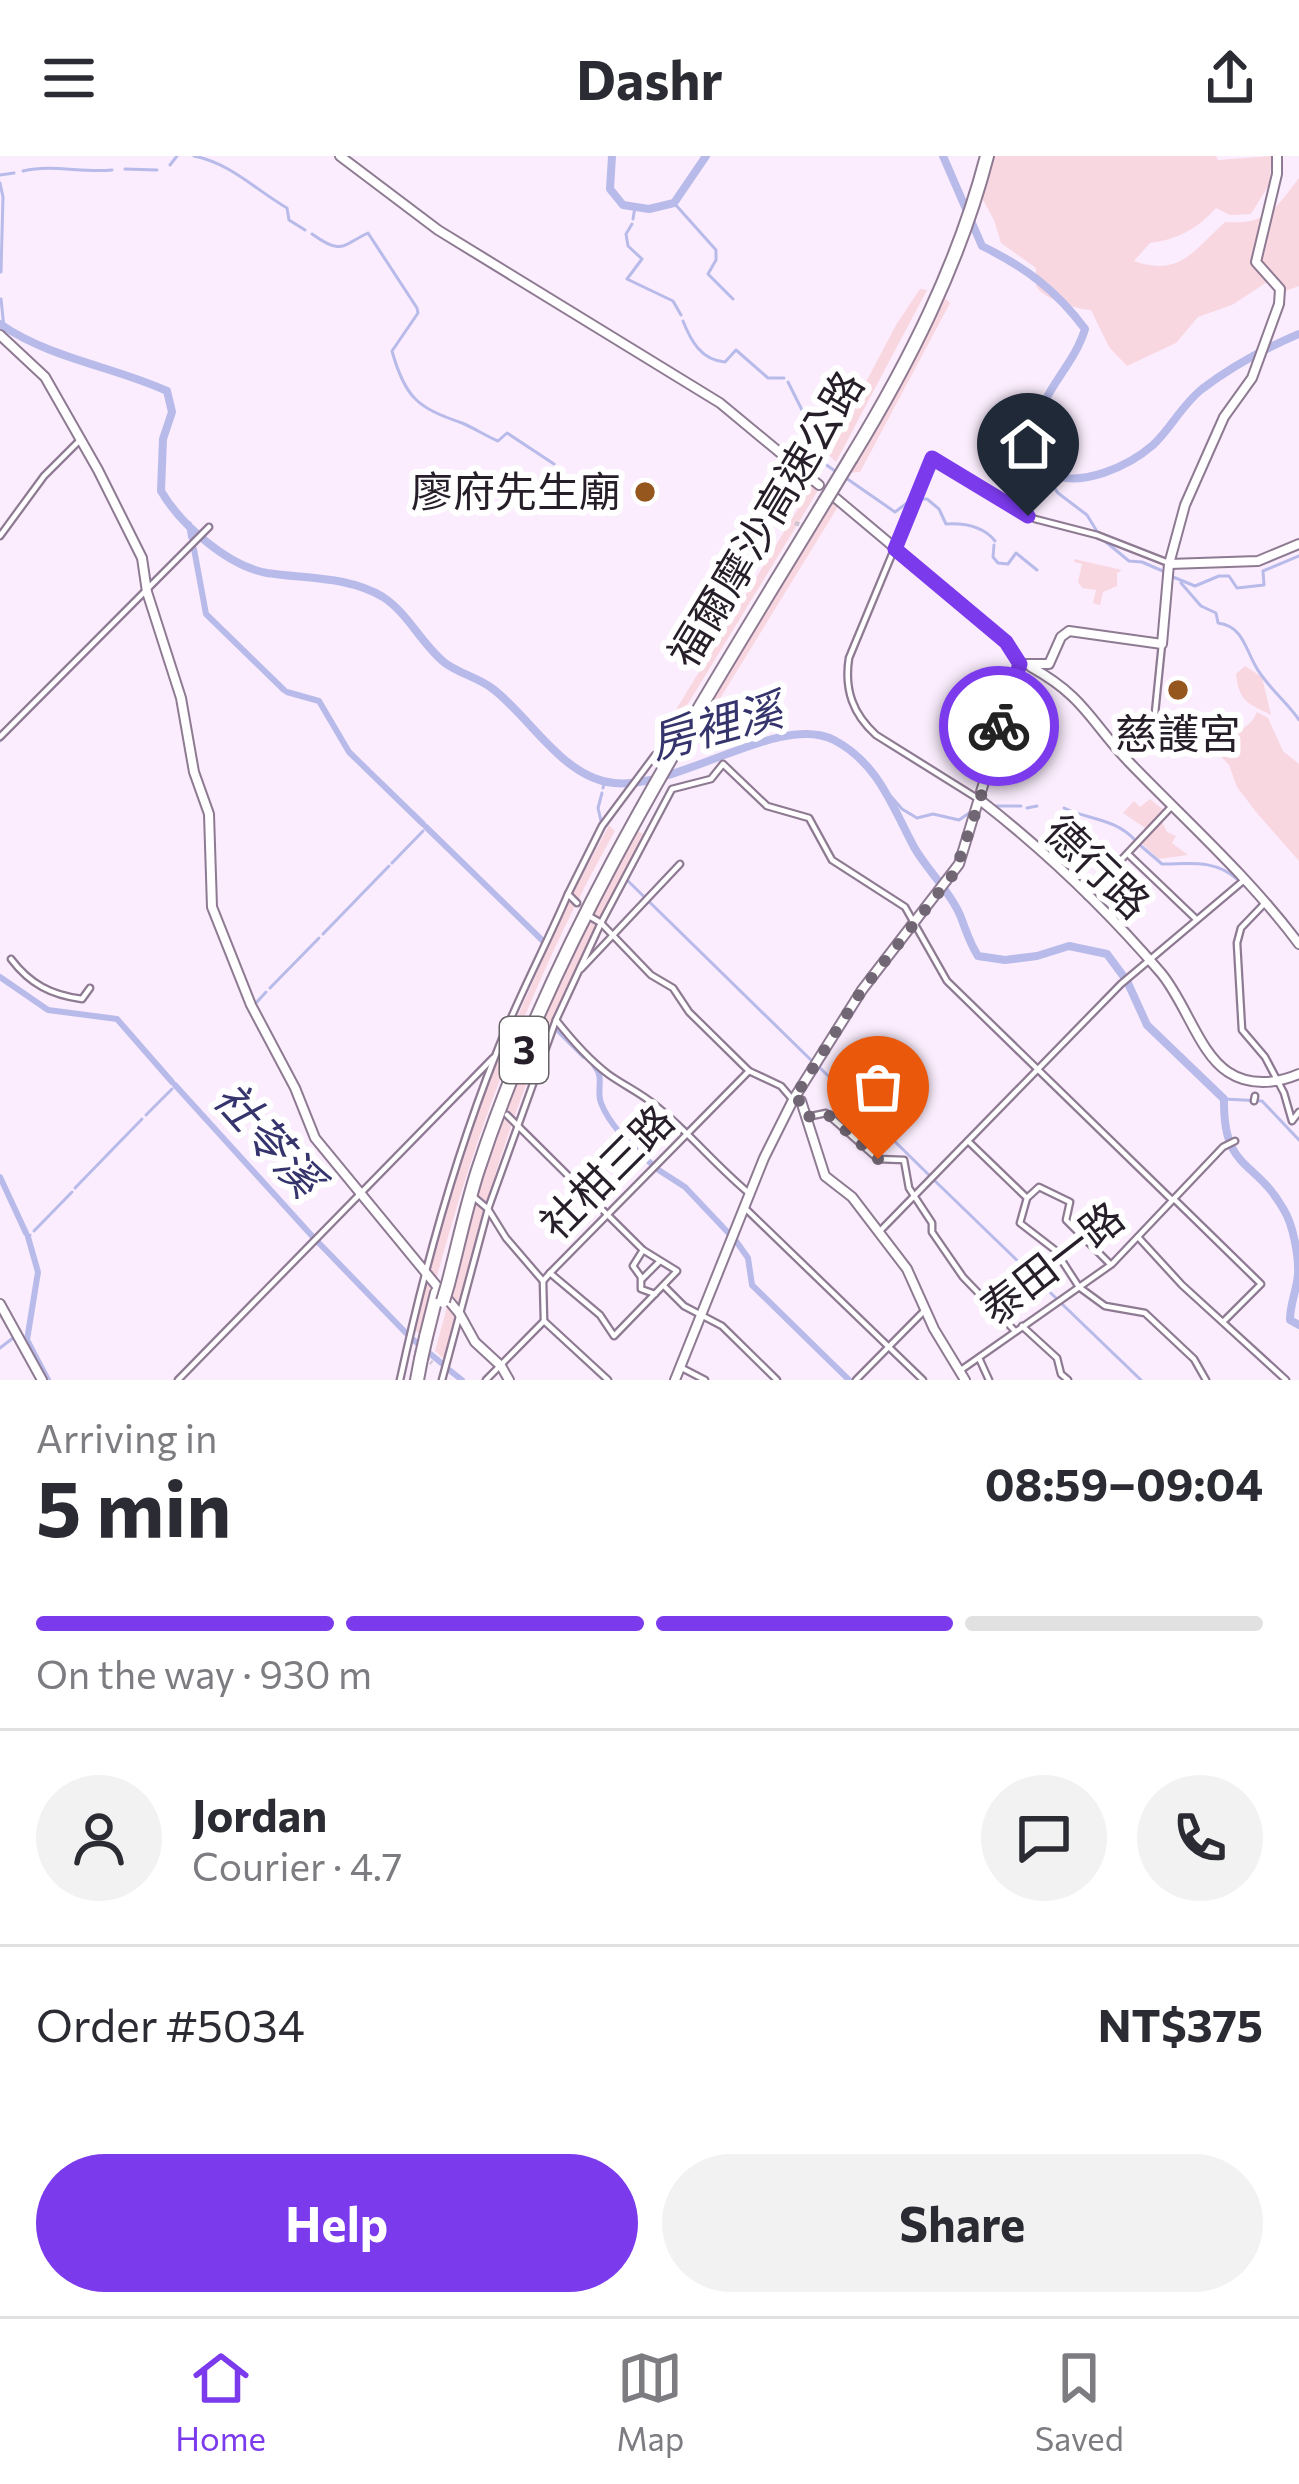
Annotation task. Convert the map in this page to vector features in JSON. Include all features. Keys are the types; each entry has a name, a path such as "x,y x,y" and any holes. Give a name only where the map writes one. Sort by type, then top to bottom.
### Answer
{"highway":[{"name":"福爾摩沙高速公路","path":"421,1380 472,1170 519,1043 628,826 848,456 935,296 982,162"}],"main road":[{"path":"340,156 427,223 720,403 824,495 884,538 1006,642 1025,665 1067,688 1111,743 1298,941"},
{"path":"1025,665 1049,664 1061,637 1069,631 1162,644 1169,563 1185,505 1217,430 1252,378 1280,296 1278,285 1256,262 1277,156"},
{"path":"0,335 45,376 135,543 209,814 212,907 250,1005 296,1088 310,1128 509,1380"},
{"path":"884,538 900,536"},
{"path":"1169,563 1258,561 1299,544"},
{"path":"675,1380 793,1100 850,1007 948,881 963,854 989,756 1025,665"},
{"name":"德行路","path":"980,800 1087,896 1149,960 1183,1001 1208,1055 1237,1077 1278,1081"},
{"path":"1278,1081 1299,1074"},
{"path":"793,1100 801,1101 825,1176 852,1197 880,1231 917,1285 925,1310 963,1375"},
{"path":"0,1304 41,1380"}],"street":[{"path":"0,536 44,476 81,439"},
{"name":"德行路","path":"980,800 861,722 846,675 932,458 1035,519 1100,536 1169,563"},
{"path":"0,737 208,528"},
{"path":"1111,743 1155,712 1162,644"},
{"path":"400,1380 424,1270 452,1174 495,1055 597,835 655,755"},
{"path":"442,1380 516,1124 576,976 672,789 712,779 723,764 766,806 809,818 832,860 905,907 947,981 1261,1284 1225,1321"},
{"path":"1087,896 1172,806"},
{"path":"1129,855 1196,919"},
{"path":"576,976 680,864"},
{"path":"880,1231 1120,985 1243,881"},
{"path":"568,895 577,903"},
{"path":"1265,903 1240,929 1239,1008 1244,1036 1262,1053 1292,1120 1299,1112"},
{"path":"590,916 680,996 689,1012 749,1071 781,1086 793,1100"},
{"path":"11,959 27,980 61,996 82,999 90,988"},
{"path":"556,1020 606,1073 655,1104 750,1194"},
{"path":"178,1380 495,1055"},
{"name":"社柑三路","path":"544,1321 543,1281 749,1071"},
{"path":"807,1117 826,1113 878,1159 904,1160 932,1232 963,1277 1057,1358 1068,1380"},
{"path":"507,1115 643,1250 677,1271 614,1336 599,1315 550,1273"},
{"path":"968,1141 1027,1198"},
{"name":"泰田一路","path":"963,1375 979,1358 1110,1265 1230,1142"},
{"path":"452,1174 461,1184"},
{"path":"1110,1265 1066,1220 1070,1202 1039,1187 1027,1198 1020,1223 1054,1250 1079,1287 1106,1306 1145,1312 1194,1359 1206,1380"},
{"path":"475,1198 543,1281"},
{"path":"745,1208 923,1380"},
{"path":"1138,1237 1182,1285 1286,1380"},
{"path":"643,1250 633,1265 642,1279 641,1289 656,1294"},
{"path":"642,1279 661,1261"},
{"path":"664,1286 700,1316 722,1326 777,1380"},
{"path":"857,1379 925,1310"},
{"path":"486,1380 544,1321 608,1380"},
{"path":"979,1358 989,1380"},
{"path":"680,1367 705,1380"}],"shaded area":[{"path":"993,156 1216,156 1218,160 1272,156 1269,185 1251,214 1230,215 1216,208 1186,232 1150,243 1134,261 1163,266 1185,258 1225,222 1251,221 1269,213 1299,178 1299,286 1283,292 1273,278 1232,305 1198,317 1176,343 1127,366 1109,347 1091,310 1046,296 1036,286 1036,268 1001,243 982,198"},
{"path":"920,289 927,290 836,462 828,454"},
{"path":"941,294 950,303 860,472 848,473"},
{"path":"813,484 819,489 675,725 674,713"},
{"path":"832,499 839,505 705,723 692,728"},
{"path":"1074,559 1122,570 1117,573 1117,586 1103,592 1100,605 1093,603 1096,590 1082,588 1078,582 1082,564"},
{"path":"1245,666 1262,677 1271,715 1242,696 1236,674"},
{"path":"1257,712 1268,718 1283,751 1299,764 1299,861 1256,812 1237,787 1229,765 1213,748"},
{"path":"1150,799 1166,812 1160,818 1167,832 1176,836 1172,843 1188,855 1159,859 1139,841 1148,830 1123,813 1134,801 1140,807"},
{"path":"609,825 615,831 553,952 501,1077 457,1205 422,1336 414,1329 417,1312 457,1170 491,1077 569,900"},
{"path":"634,830 644,834 565,994 521,1099 443,1358 435,1351 482,1179 522,1069"}],"waterway":[{"path":"170,165 177,156"},
{"path":"194,156 242,178 287,208 289,220 305,230"},
{"path":"612,156 610,189 623,205 649,209 674,203 706,156"},
{"path":"943,156 982,246 1039,281 1085,329 1038,420 1036,454 1051,474 1090,477 1131,460 1153,445 1202,389 1249,358 1299,334"},
{"path":"125,169 157,170"},
{"path":"23,171 112,170"},
{"path":"0,175 14,173"},
{"path":"0,183 1,272"},
{"path":"674,203 716,250 708,274 733,299"},
{"path":"633,219 635,207"},
{"path":"632,224 626,234 628,246 642,259 627,279 673,301 681,315"},
{"path":"312,234 336,247 368,233 417,308 392,351 415,399 498,441 507,433 554,464"},
{"path":"1,299 4,328"},
{"path":"683,321 693,342 709,358 725,362 736,350 768,378 784,378"},
{"name":"房裡溪","path":"0,324 40,346 167,391 172,412 163,439 161,491 193,530 252,569 341,582 383,597 445,663 493,689 563,759 596,779 640,782 786,736 812,734 849,750 882,787 914,847 956,906 978,956 1005,960 1069,946 1107,954 1127,981 1147,1025 1224,1099 1225,1123 1235,1152 1273,1193 1290,1224 1298,1267 1290,1320 1299,1325"},
{"path":"788,382 802,410 821,428 809,442 818,459 835,471"},
{"path":"1041,470 1058,493 1087,515 1101,538 1129,561 1165,572"},
{"path":"846,478 895,512 911,500"},
{"path":"919,499 939,509 946,524 973,527 995,541"},
{"path":"189,524 191,537"},
{"path":"994,545 998,563 1008,564 1016,553 1037,570"},
{"path":"194,549 206,614 284,690"},
{"path":"1173,577 1195,586 1219,576 1229,576 1237,588 1264,585 1263,571 1299,556"},
{"path":"1181,583 1201,606 1216,613 1218,623 1238,633 1259,672 1299,720"},
{"path":"287,692 319,701 349,752 423,824"},
{"path":"0,741 29,711"},
{"path":"603,788 605,780"},
{"path":"887,792 917,818 933,814 959,820 972,811"},
{"path":"601,821 602,793"},
{"path":"993,806 1021,806"},
{"path":"1027,808 1037,806"},
{"path":"1064,808 1110,823 1135,840"},
{"path":"426,827 543,941"},
{"path":"392,863 423,831"},
{"path":"1141,846 1162,864 1211,865 1237,879"},
{"path":"323,934 389,866"},
{"path":"626,879 812,1061"},
{"path":"270,988 319,938"},
{"name":"社苓溪","path":"0,977 48,1010 117,1019 172,1082"},
{"path":"256,1003 266,992"},
{"path":"555,1027 584,1056"},
{"path":"594,1065 605,1112 653,1165"},
{"path":"817,1065 930,1176"},
{"name":"社苓溪","path":"175,1085 313,1237"},
{"path":"146,1115 172,1089"},
{"path":"1224,1099 1262,1101 1299,1140"},
{"path":"75,1188 142,1119"},
{"path":"657,1169 685,1187 736,1241 748,1258 752,1285 849,1380"},
{"path":"0,1177 26,1233"},
{"path":"934,1180 1057,1299"},
{"path":"34,1231 72,1192"},
{"path":"28,1237 38,1272 27,1340 48,1380"},
{"name":"社苓溪","path":"317,1241 406,1333"},
{"path":"1061,1303 1141,1380"},
{"path":"0,1348 13,1338"},
{"name":"社苓溪","path":"411,1338 445,1366"},
{"name":"社苓溪","path":"448,1369 462,1380"}],"tunnel":[{"path":"795,523 815,530"},
{"path":"415,1350 432,1363"}],"way so far":[{"path":"878,1159 826,1113 807,1117 801,1101 793,1100 862,990 955,872 999,726"}],"place":[{"name":"廖府先生廟","path":"645,492"},
{"name":"慈護宮","path":"1178,690"}],"route":[{"path":"999,726 1020,664 1006,642 895,549 932,458 1028,516"}]}
